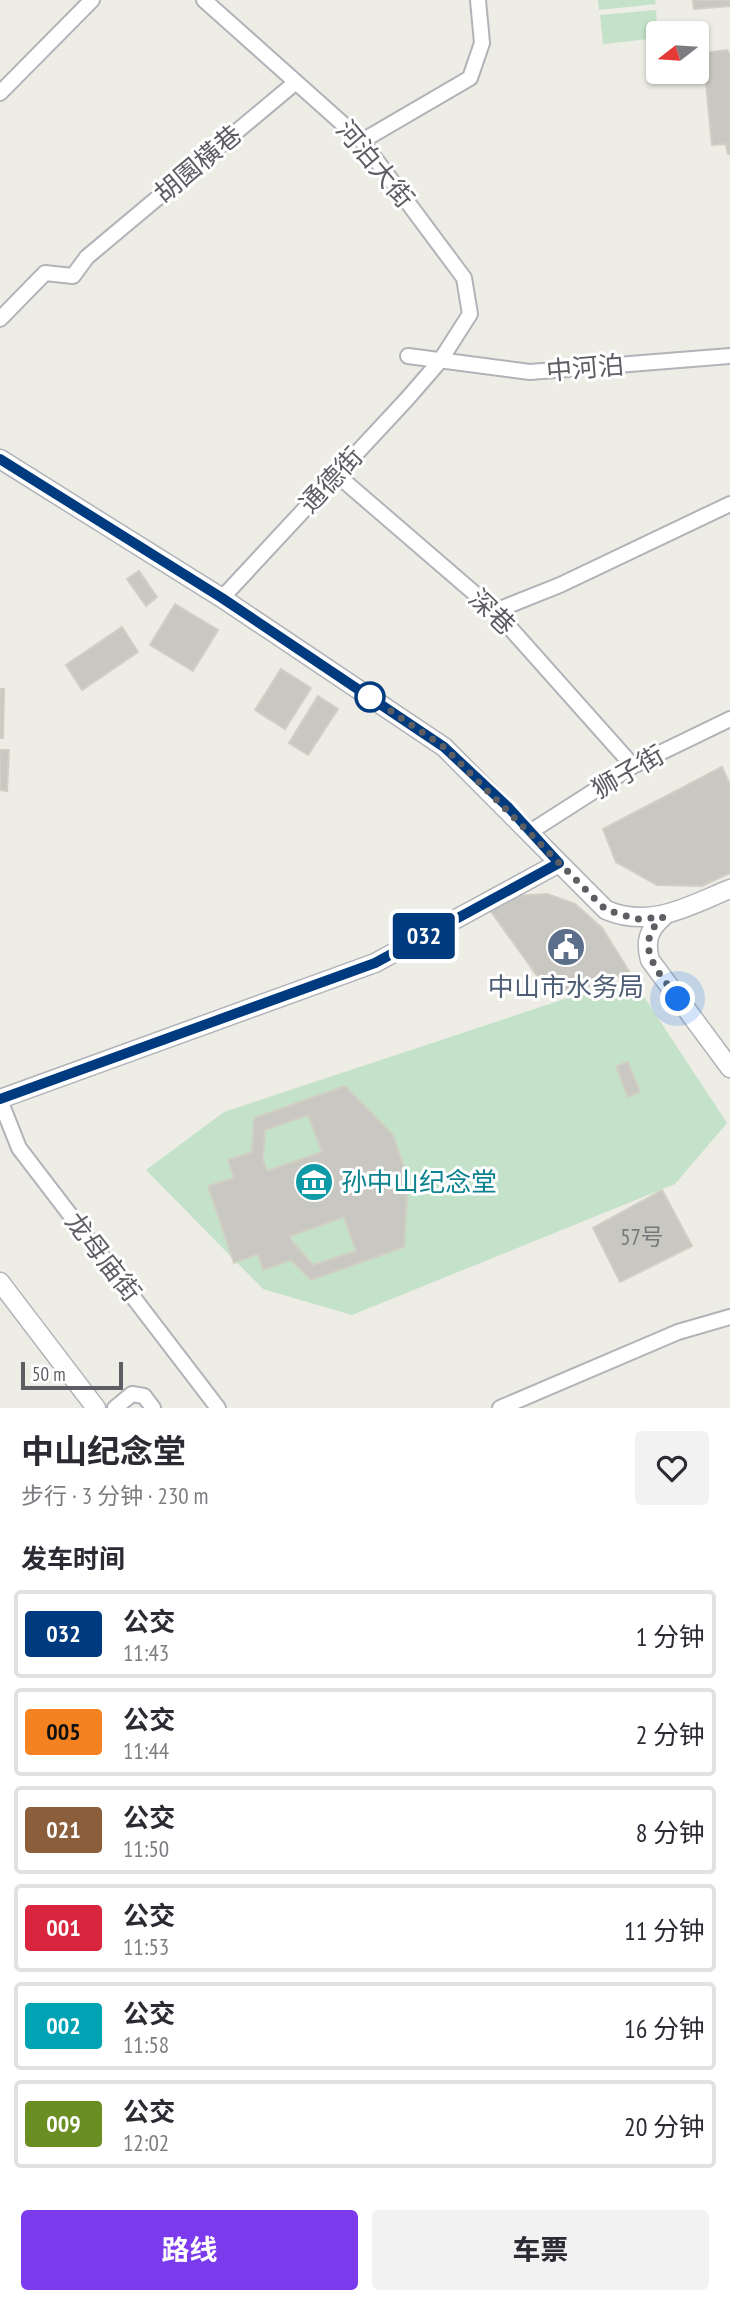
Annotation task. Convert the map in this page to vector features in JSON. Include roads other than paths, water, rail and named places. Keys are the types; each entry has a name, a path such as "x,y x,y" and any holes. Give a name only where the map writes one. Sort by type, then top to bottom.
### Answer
{"street":[{"path":"0,93 92,0"},
{"name":"河泊大街","path":"204,0 362,141 464,278 470,314 440,361"},
{"path":"362,141 470,78 482,43 478,0"},
{"name":"胡園橫巷","path":"0,319 45,273 73,275 100,247 296,82"},
{"name":"中河泊","path":"408,356 530,372 730,356"},
{"name":"通德街","path":"222,598 440,361"},
{"path":"0,459 222,598 444,747 606,910 637,919 663,917 730,889"},
{"name":"深巷","path":"336,474 495,611 633,766"},
{"path":"495,611 560,585 730,504"},
{"name":"狮子街","path":"530,832 633,766 730,719"},
{"path":"0,1100 375,963 559,863"},
{"path":"663,917 655,925 646,942 650,960 727,1058"},
{"name":"龙母庙街","path":"0,1100 19,1148 218,1408"},
{"path":"0,1282 96,1408"},
{"path":"500,1408 678,1332 730,1317"},
{"path":"115,1408 132,1394 144,1396 153,1408"}],"place":[{"name":"中山市水务局","path":"566,947"},
{"name":"孙中山纪念堂","path":"314,1182"}]}
